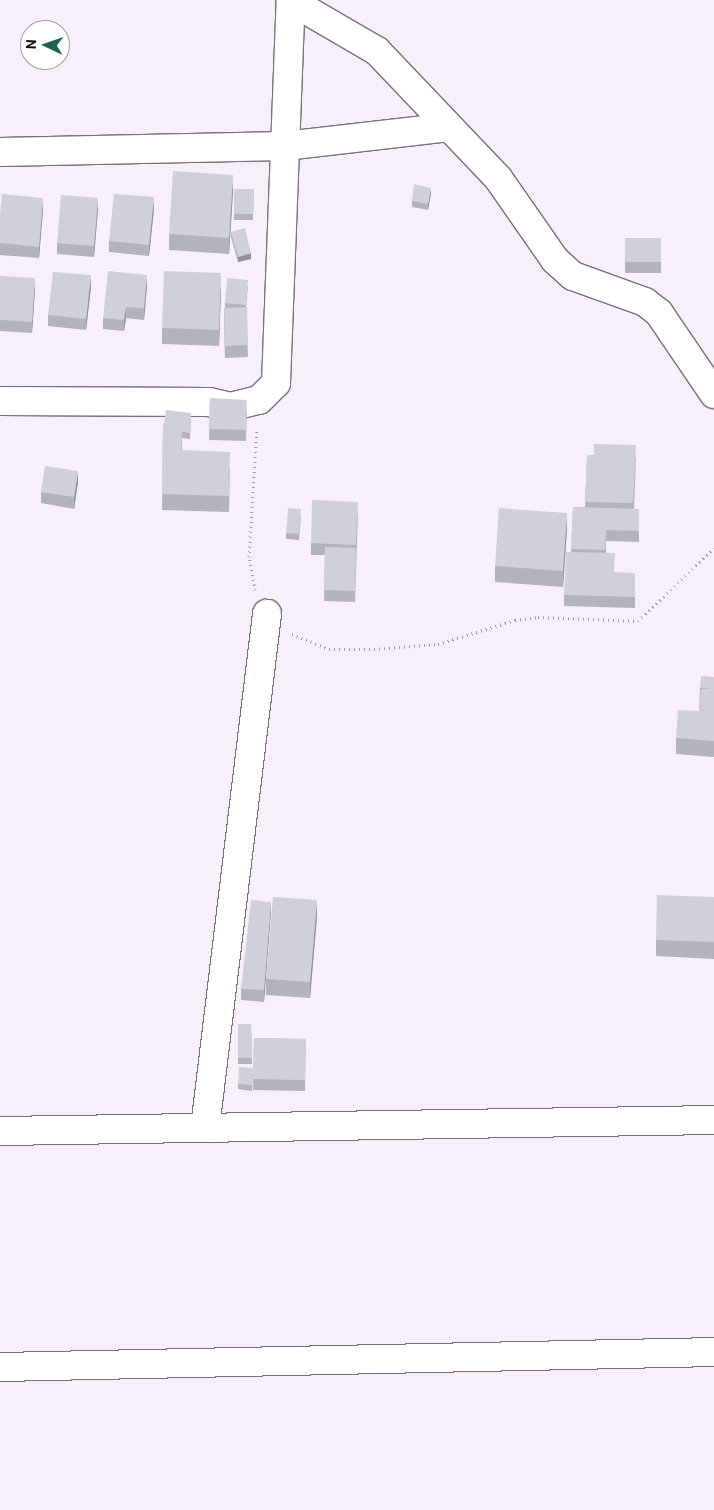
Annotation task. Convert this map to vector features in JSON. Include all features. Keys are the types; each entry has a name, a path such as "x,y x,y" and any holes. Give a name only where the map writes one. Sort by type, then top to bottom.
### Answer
{"street":[{"path":"0,401 209,402 230,407 259,400 276,383 291,1 376,51 498,178 555,260 573,276 645,302 659,314 714,394"},
{"path":"0,152 285,146 449,126"},
{"path":"205,1128 267,614"},
{"path":"0,1131 714,1120"},
{"path":"0,1367 714,1352"}],"path":[{"path":"259,400 249,557 252,584 267,614 286,631 329,649 438,644 515,620 538,617 638,621 714,548"}],"building":[{"path":"173,171 233,175 229,238 169,234"},
{"path":"414,184 431,188 428,204 412,201"},
{"path":"234,189 254,189 253,214 234,214"},
{"path":"2,194 43,198 39,247 0,243"},
{"path":"114,194 154,197 149,245 109,241"},
{"path":"61,195 98,198 94,246 57,243"},
{"path":"245,228 251,253 238,257 231,232"},
{"path":"625,238 661,238 661,262 625,262"},
{"path":"108,271 147,275 144,308 126,307 124,320 103,318"},
{"path":"164,271 221,273 219,330 162,328"},
{"path":"53,272 91,275 86,319 48,315"},
{"path":"0,276 35,278 32,322 0,320"},
{"path":"227,278 248,280 246,305 225,303"},
{"path":"247,307 248,345 225,346 224,308"},
{"path":"210,398 247,400 246,430 209,429"},
{"path":"166,410 191,413 190,433 182,432 182,424 164,424"},
{"path":"163,424 182,424 181,450 230,452 229,496 162,494"},
{"path":"594,444 636,445 633,503 585,502 587,455 594,455"},
{"path":"45,466 78,471 74,497 41,492"},
{"path":"312,500 358,502 356,545 311,543"},
{"path":"573,507 639,509 639,531 606,530 605,550 571,549"},
{"path":"288,508 301,509 299,534 286,533"},
{"path":"499,508 567,513 563,571 495,566"},
{"path":"325,547 356,548 355,591 324,590"},
{"path":"566,552 615,553 614,572 635,573 635,597 564,595"},
{"path":"701,676 714,677 714,689 700,688"},
{"path":"701,689 714,689 714,741 676,738 678,710 699,711"},
{"path":"657,895 714,897 714,942 656,940"},
{"path":"273,897 317,900 310,982 266,979"},
{"path":"251,900 271,902 264,990 241,989"},
{"path":"238,1024 251,1024 252,1058 238,1058"},
{"path":"254,1038 306,1039 305,1080 253,1079"},
{"path":"239,1067 253,1068 252,1085 238,1084"}]}
